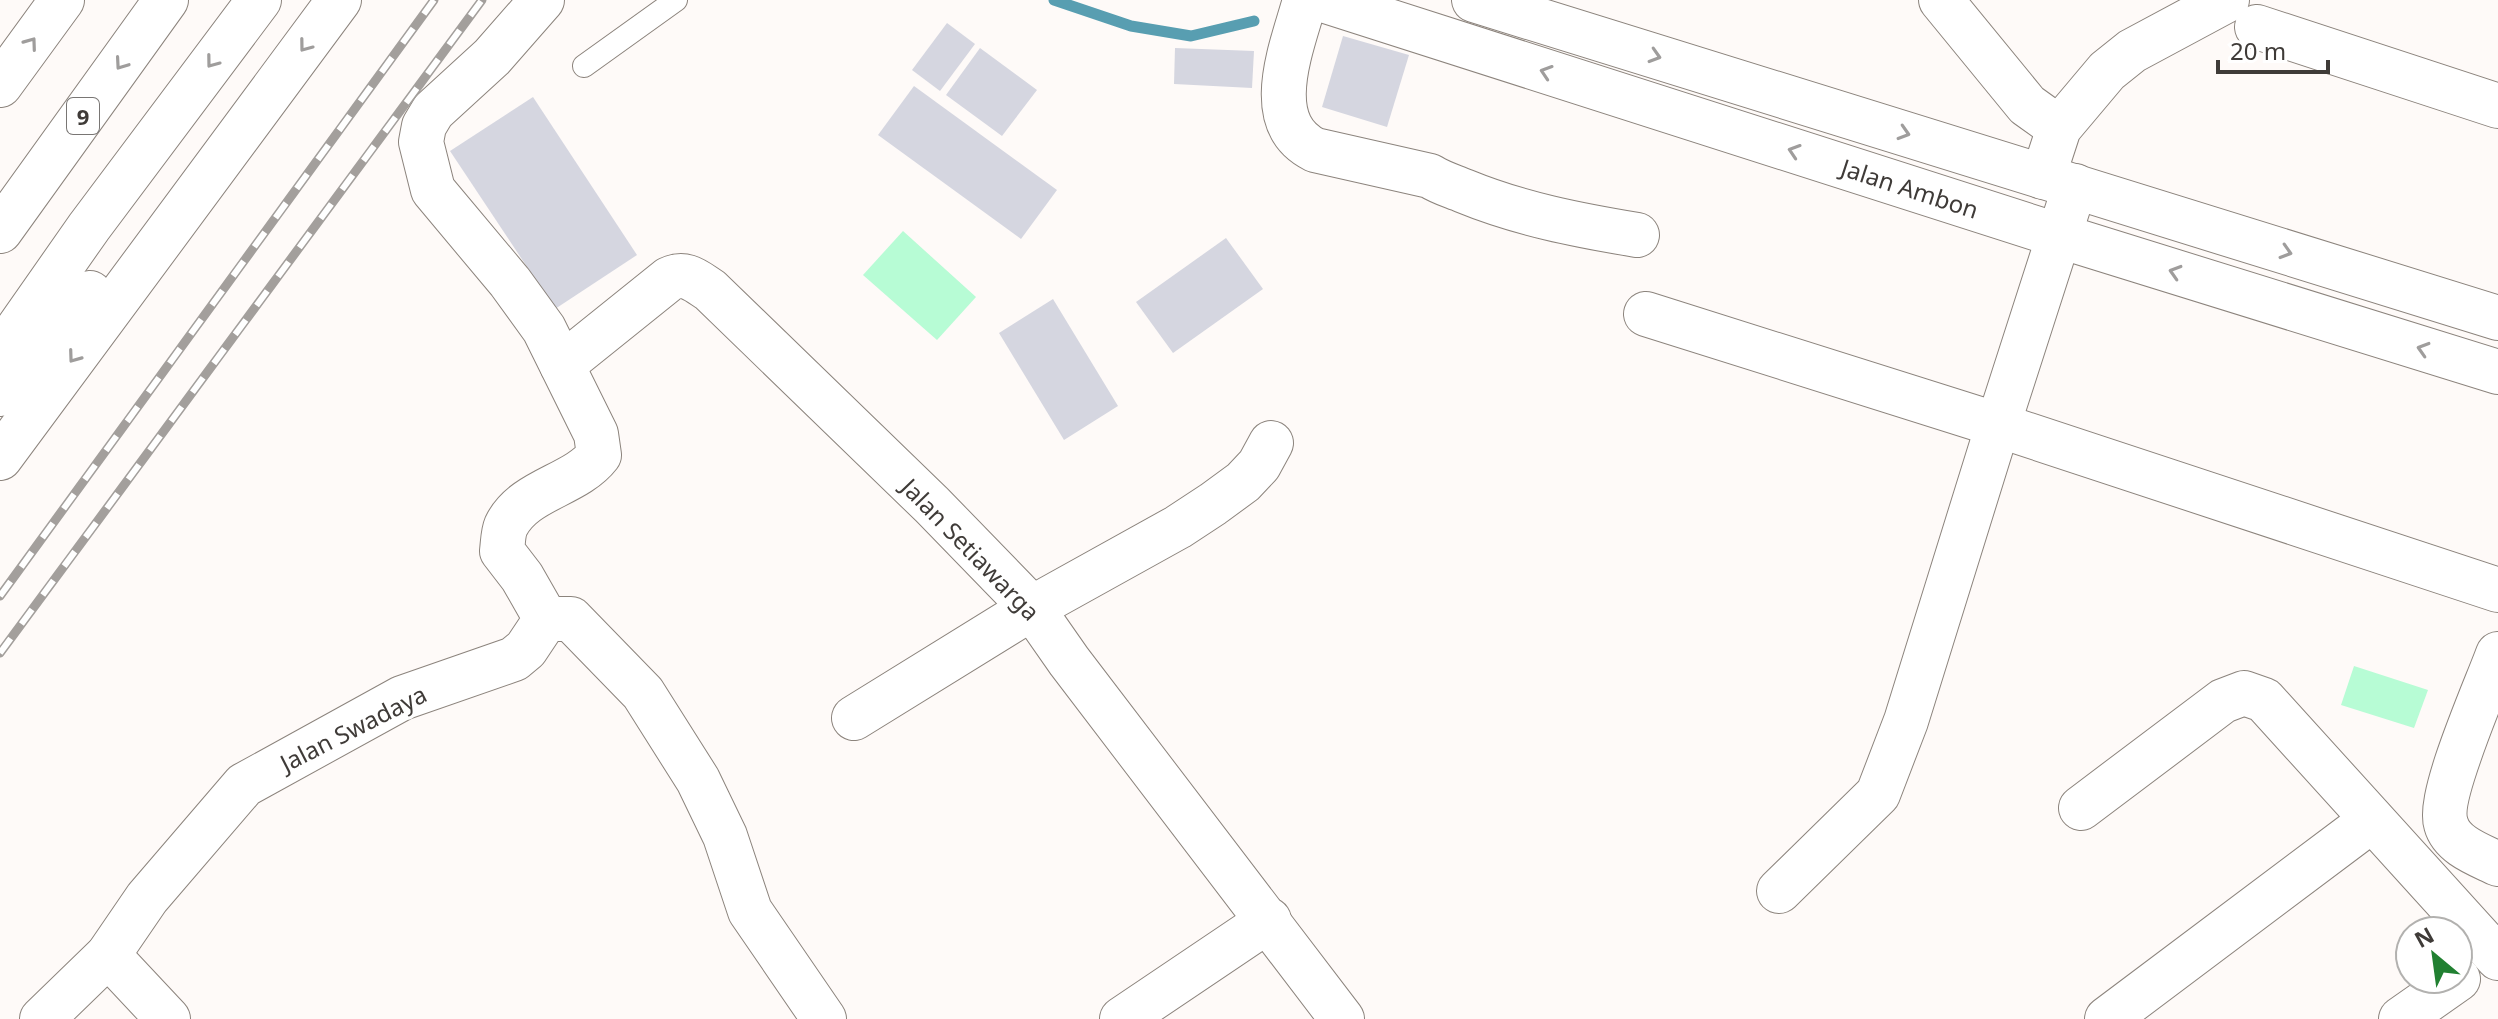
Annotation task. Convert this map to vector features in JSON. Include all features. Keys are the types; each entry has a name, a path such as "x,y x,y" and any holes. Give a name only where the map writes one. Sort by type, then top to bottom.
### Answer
{"main road":[{"path":"0,85 62,0"},
{"name":"9","path":"0,231 166,0"},
{"path":"0,354 89,227 259,0"},
{"path":"0,458 339,0"},
{"path":"542,0 492,57 433,111 424,126 421,142 433,190 510,282 544,329 596,434 599,455 588,468 523,504 505,527 502,551 522,577 546,619 571,619 643,693 712,804 750,911 824,1019"},
{"path":"1305,0 1283,80 1287,113 1301,142 1315,150 1430,176 1486,201 1556,221 1637,235"},
{"name":"Jalan Ambon","path":"1323,0 2060,236 2498,372"},
{"name":"Jalan Ambon","path":"1474,0 2498,318"},
{"path":"1941,0 2027,105 2059,128"},
{"path":"1779,891 1878,794 1906,721 2060,236 2059,128 2107,71 2132,51 2242,14 2498,106"},
{"path":"0,394 270,92"},
{"name":"Jalan Setiawarga","path":"562,365 669,279 678,275 688,276 710,290 932,505 1032,608 1342,1019"},
{"path":"1646,314 1998,425 2498,590"},
{"path":"854,718 1032,608 1178,527 1213,504 1243,482 1259,465 1271,443"},
{"name":"Jalan Swadaya","path":"42,1019 108,955 147,898 244,785 402,698 514,659 526,649 546,619"},
{"path":"2498,654 2445,797 2446,824 2459,844 2498,864"},
{"path":"2081,808 2223,701 2244,693 2264,700 2496,955 2474,969"},
{"path":"2107,1019 2372,820"},
{"path":"1122,1019 1269,920"},
{"path":"108,955 168,1019"},
{"path":"2401,1019 2435,995"}],"lane":[{"path":"584,66 676,0"}],"green space":[{"path":"903,231 976,297 937,340 863,275"},
{"path":"2354,666 2428,690 2414,728 2341,705"}],"building":[{"path":"947,23 975,44 940,91 912,70"},
{"path":"1343,36 1409,55 1387,127 1322,107"},
{"path":"980,48 1037,90 1002,136 946,95"},
{"path":"1175,48 1254,51 1252,88 1174,84"},
{"path":"914,86 1057,190 1021,239 878,135"},
{"path":"533,97 637,255 555,309 450,151"},
{"path":"1226,238 1263,289 1173,353 1136,302"},
{"path":"1053,299 1118,406 1064,440 999,333"}],"waterway":[{"path":"1054,0 1131,26 1191,36 1254,21"}],"railway":[{"path":"0,596 434,0"},
{"path":"0,653 482,0"}]}
